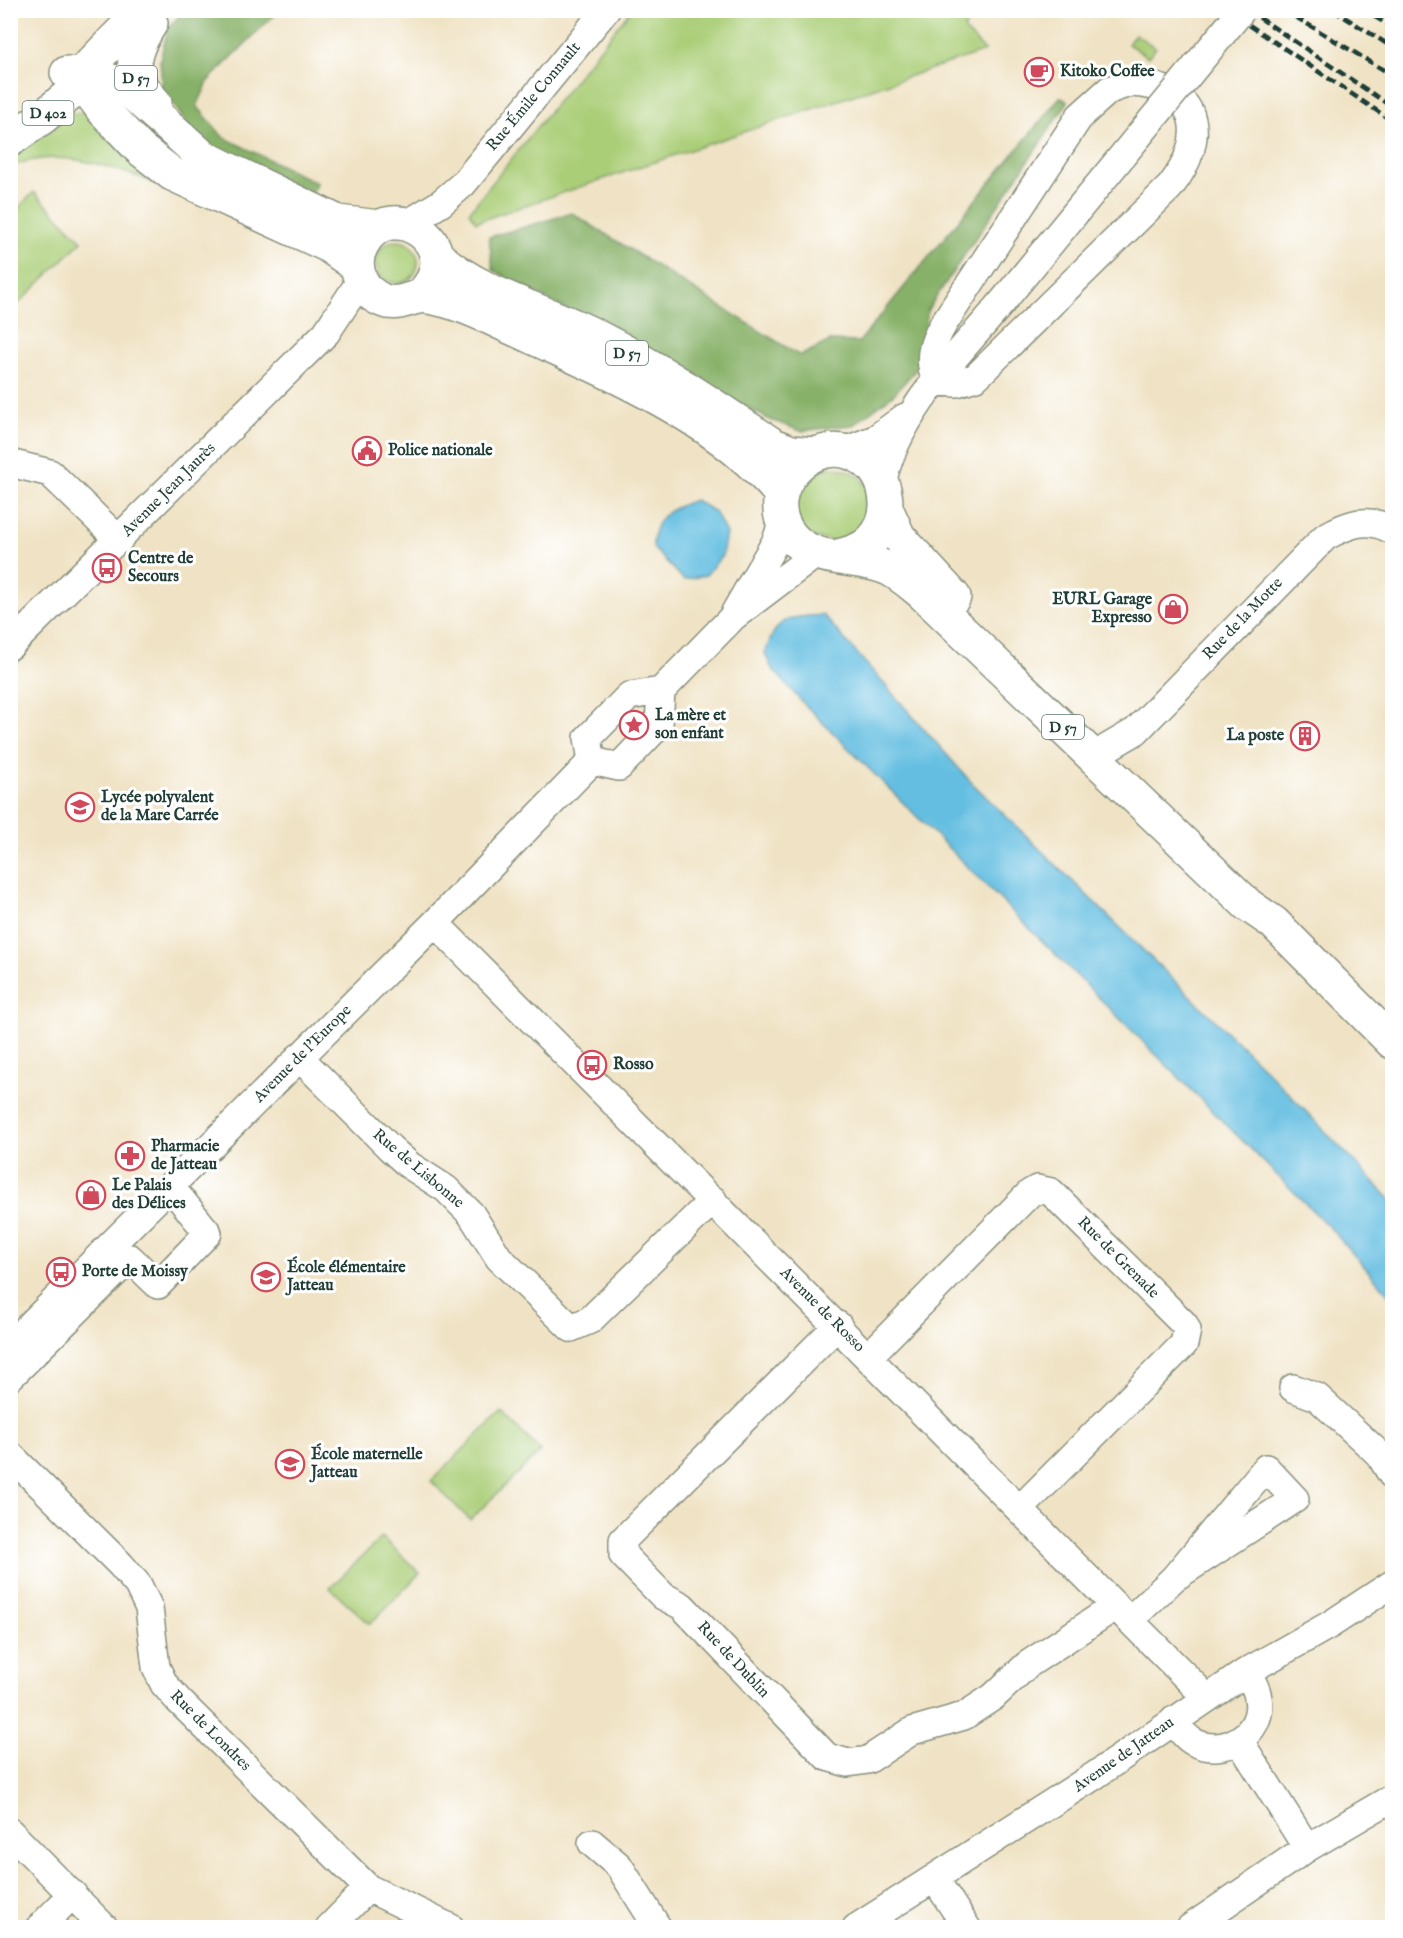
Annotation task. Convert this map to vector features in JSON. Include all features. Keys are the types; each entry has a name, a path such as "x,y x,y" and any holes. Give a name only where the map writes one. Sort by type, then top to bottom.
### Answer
{"main road":[{"name":"D 402","path":"10,140 43,117 147,14"},
{"name":"D 57","path":"147,14 137,46 135,76 164,112 170,127"},
{"name":"D 402","path":"10,115 82,76"},
{"name":"D 57","path":"82,76 102,109 140,149 172,174 317,240 367,282"},
{"name":"D 57","path":"82,76 124,86 202,156 232,171 338,222 393,226"},
{"name":"D 57","path":"10,151 72,106 84,103 102,109"},
{"path":"393,226 428,237 435,251 434,278 420,296 402,303 367,282 360,248 393,226"},
{"name":"D 57","path":"435,251 468,279 592,334 675,379 773,445 791,452 829,452"},
{"name":"D 57","path":"420,296 457,304 663,400 726,442 782,507"},
{"path":"829,452 860,457 873,468 884,495 882,525 871,541 856,551 827,555 802,546 790,535 782,507 793,470 829,452"},
{"name":"D 57","path":"884,495 899,537 935,579 1257,897 1274,923"},
{"name":"D 57","path":"827,555 890,569 922,593 1248,905 1274,923 1392,1042"}],"street":[{"name":"Rue Émile Connault","path":"393,226 441,203 463,184 606,10"},
{"path":"884,495 894,443 911,413 1242,10"},
{"path":"1129,83 1148,84 1167,89 1180,98 1191,117 1194,146 1186,167 1170,187 976,377 957,383 936,382 931,369 932,343 1080,116 1109,90 1129,83"},
{"name":"Rue Émile Connault","path":"435,251 438,232 463,184"},
{"name":"Avenue Jean Jaurès","path":"10,646 326,333 367,282"},
{"path":"829,452 875,439 911,413"},
{"path":"10,463 50,473 119,540"},
{"path":"733,616 776,541 782,507"},
{"name":"Rue de la Motte","path":"1107,748 1136,731 1325,537 1350,523 1361,521 1392,530"},
{"path":"661,691 659,725 619,767 592,761 588,738 628,696 661,691 733,616 827,555"},
{"name":"Avenue de l'Europe","path":"10,1345 435,923 592,761"},
{"name":"Avenue de Rosso","path":"435,923 869,1356 1207,1698"},
{"name":"Rue de Lisbonne","path":"299,1057 409,1166 446,1189 471,1214 499,1258 571,1328 590,1320 713,1200"},
{"path":"10,1377 130,1258 158,1285 208,1233 170,1186"},
{"name":"Rue de Grenade","path":"869,1356 1030,1193 1037,1189 1051,1192 1184,1324 1187,1330 1184,1344 1020,1509"},
{"name":"Rue de Dublin","path":"838,1325 623,1540 623,1555 663,1596 682,1606 827,1757 848,1763 868,1760 912,1731 964,1716 993,1697 1026,1665 1123,1613 1174,1578"},
{"path":"1293,1388 1317,1397 1379,1454 1392,1475"},
{"name":"Rue de Londres","path":"10,1455 120,1564 138,1585 149,1608 156,1667 164,1684 368,1888 451,1928"},
{"name":"Avenue de Jatteau","path":"855,1928 1094,1776 1246,1672 1331,1624 1392,1584"},
{"path":"1174,1720 1185,1735 1202,1745 1221,1747 1239,1740 1253,1726 1259,1707 1257,1693 1246,1672"},
{"path":"1239,1740 1307,1848"},
{"path":"1190,1928 1307,1848 1392,1798"},
{"path":"10,1832 105,1928"},
{"path":"592,1843 619,1866 658,1928"},
{"path":"935,1879 967,1928"},
{"path":"329,1928 368,1888"},
{"path":"39,1928 73,1894"}],"green space":[{"path":"184,11 278,11 209,80 197,106 223,137 317,183 312,194 226,160 191,130 162,88 160,60 168,28"},
{"path":"630,11 975,11 964,29 985,51 476,222 469,212"},
{"path":"1135,34 1156,48 1148,57 1128,44"},
{"path":"1060,97 1068,102 928,309 920,365 894,394 853,425 801,431 768,419 493,270 489,237 572,213 800,356 830,341 859,342"},
{"path":"83,112 95,115 164,187 108,167 68,159 49,158 11,167 10,158 73,113"},
{"path":"34,192 82,241 11,311 11,215"},
{"path":"397,241 405,242 412,247 417,254 417,270 412,277 405,282 397,283 389,282 382,277 377,270 376,262 377,254 382,247 389,242"},
{"path":"831,467 854,473 861,478 868,493 869,524 846,544 808,536 795,510 796,495 804,482 817,472"},
{"path":"501,1412 541,1451 470,1520 431,1481"},
{"path":"382,1537 420,1573 370,1624 330,1588"}],"water":[{"path":"695,500 715,512 726,533 722,556 706,575 684,580 653,548 653,537 655,529 664,516 677,507"},
{"path":"823,615 971,782 1270,1074 1392,1201 1392,1298 1331,1229 802,702 771,667 765,653 779,626 791,619"}],"railway":[{"path":"1227,10 1392,121"},
{"path":"1248,10 1392,107"},
{"path":"1284,10 1392,75"},
{"path":"1333,10 1392,47"},
{"path":"1363,10 1392,27"}],"place":[{"name":"Kitoko Coffee","path":"1039,72"},
{"name":"Police nationale","path":"367,451"},
{"name":"Centre de Secours","path":"107,568"},
{"name":"EURL Garage Expresso","path":"1173,609"},
{"name":"La mère et son enfant","path":"634,725"},
{"name":"La poste","path":"1305,736"},
{"name":"Lycée polyvalent de la Mare Carrée","path":"80,807"},
{"name":"Rosso","path":"592,1065"},
{"name":"Pharmacie de Jatteau","path":"130,1156"},
{"name":"Le Palais des Délices","path":"91,1195"},
{"name":"Porte de Moissy","path":"61,1272"},
{"name":"École élémentaire Jatteau","path":"266,1277"},
{"name":"École maternelle Jatteau","path":"290,1464"}]}
